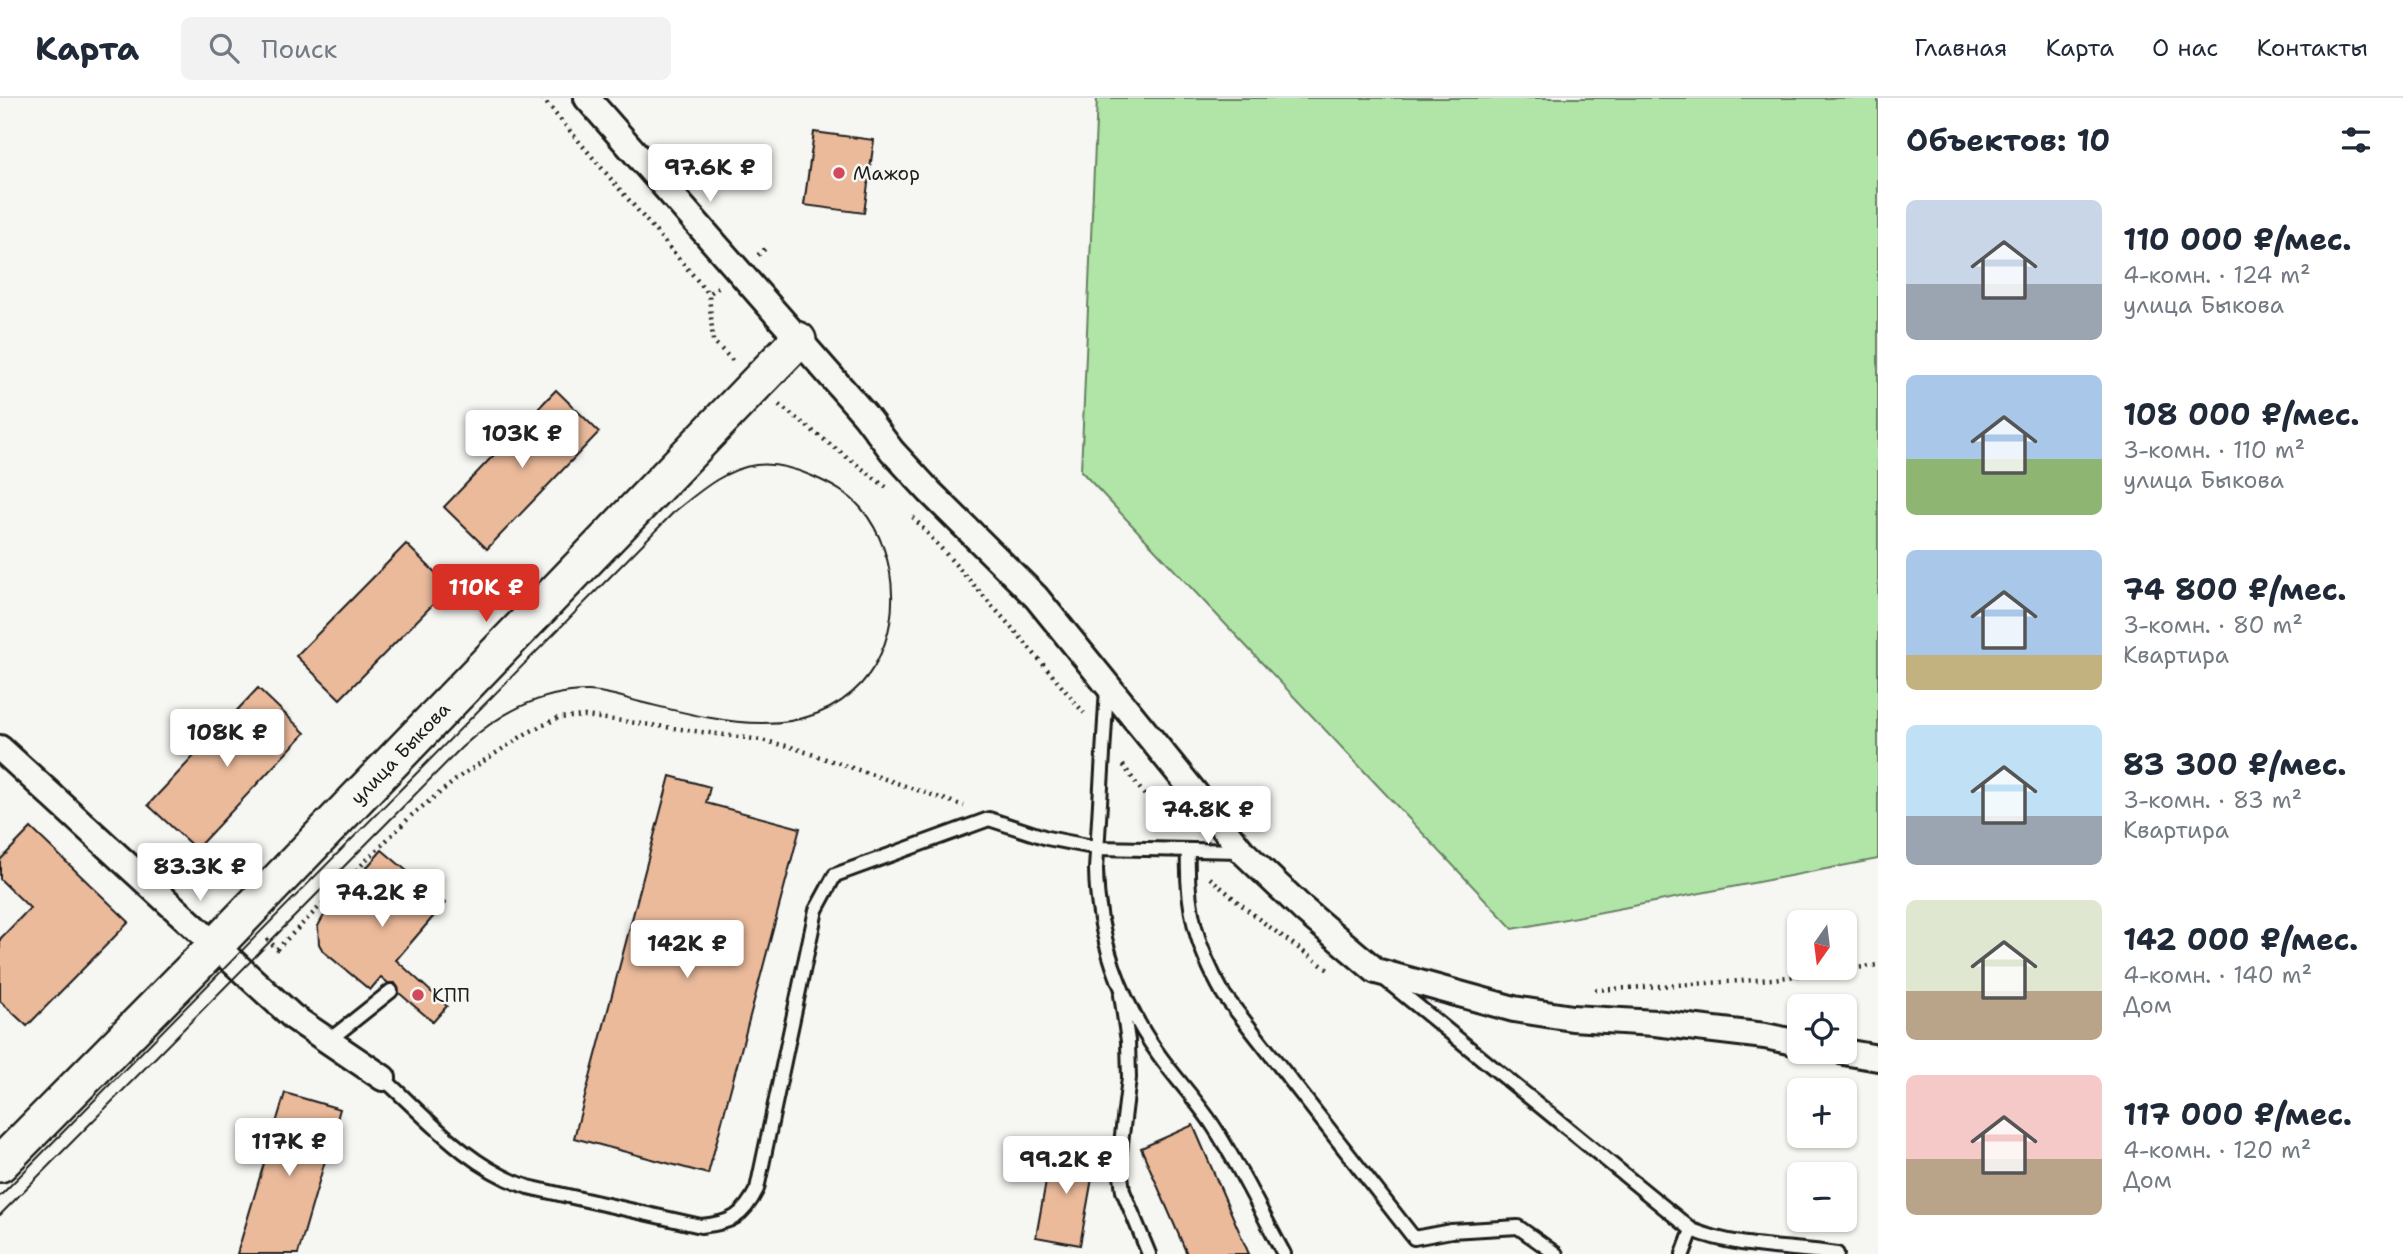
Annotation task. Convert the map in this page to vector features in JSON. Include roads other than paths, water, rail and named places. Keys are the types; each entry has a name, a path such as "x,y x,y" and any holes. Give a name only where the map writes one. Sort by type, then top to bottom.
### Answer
{"street":[{"path":"587,98 864,415 892,451 1036,597 1242,851 1305,911 1376,971 1514,1009 1572,1018 1655,1023 1787,1041"},
{"name":"улица Быкова","path":"0,1164 214,947 799,340"},
{"path":"0,748 293,1017 383,1078"},
{"path":"1857,1054 1878,1058"}],"lane":[{"path":"1107,684 1096,893 1107,948 1120,984 1157,1052 1213,1125 1284,1254"},
{"path":"383,1078 461,1149 503,1179 701,1226 718,1224 737,1217 749,1206 757,1189 816,910 825,889 835,875 847,868 989,819 1047,838 1098,848 1242,851"},
{"path":"1188,851 1187,877 1192,925 1201,951 1224,995 1414,1238 1451,1231 1518,1227 1556,1254"},
{"path":"1376,971 1692,1230 1718,1241 1837,1254"},
{"path":"1120,984 1128,1041 1129,1078 1119,1160 1123,1191 1149,1254"},
{"path":"328,1041 391,991"},
{"path":"1683,1254 1692,1230"}],"tram line":[{"path":"0,1196 674,512 692,497 733,471 756,465 770,465 792,469 819,479 845,493 861,508 884,549 890,572 890,620 885,643 875,665 861,684 837,704 812,716 784,722 755,723 696,715 608,693 588,691 552,695 504,715 461,748 0,1215"}],"place":[{"name":"Мажор","path":"839,173"},
{"name":"КПП","path":"418,995"}]}
